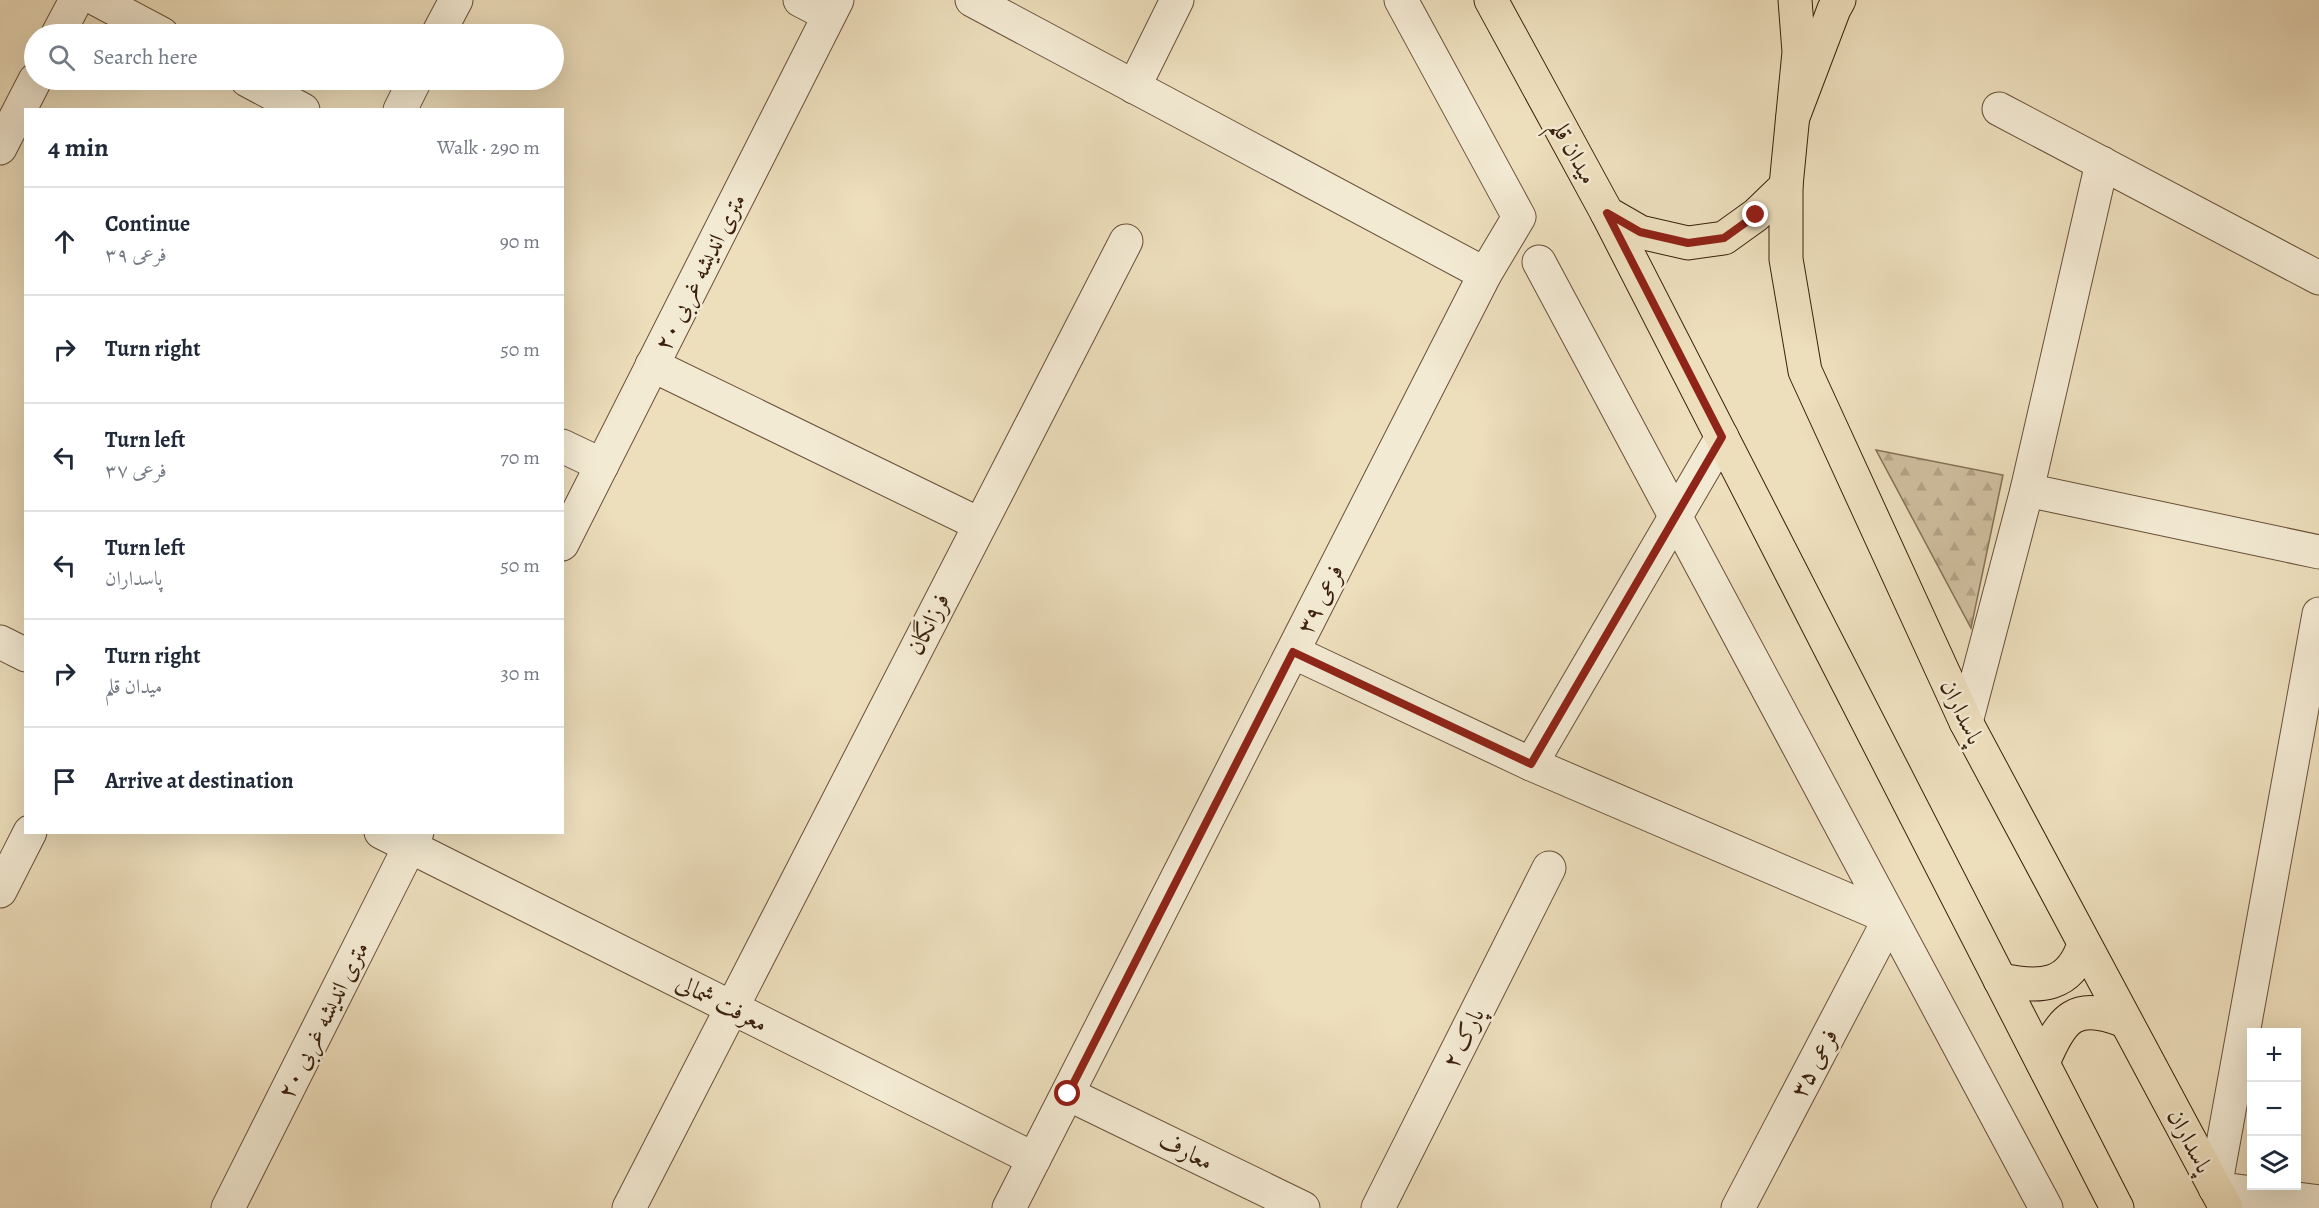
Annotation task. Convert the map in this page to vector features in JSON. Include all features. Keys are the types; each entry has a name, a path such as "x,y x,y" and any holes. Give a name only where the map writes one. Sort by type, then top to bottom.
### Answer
{"main road":[{"name":"میدان قلم","path":"1491,0 1607,213 1640,232 1688,243 1724,238 1756,215 1786,186"},
{"path":"1786,186 1799,52 1795,0"},
{"path":"1793,117 1839,0"},
{"name":"پاسداران","path":"1786,186 1786,259 1805,371 1966,722 2221,1198"},
{"path":"1607,213 2117,1208"},
{"path":"2000,980 2028,986 2053,982 2072,969 2080,958 2084,944"},
{"path":"2043,1063 2062,1025 2079,1012 2105,1013 2126,1022"}],"street":[{"path":"63,24 76,0"},
{"path":"98,0 143,24"},
{"path":"443,24 456,0"},
{"path":"800,0 833,8"},
{"path":"972,0 1485,274"},
{"path":"1134,87 1177,0"},
{"name":"فرعی ۳۹","path":"1009,1208 1485,274 1519,217 1401,0"},
{"name":"۲۰ متری اندیشه غربی","path":"564,540 833,8"},
{"path":"0,148 30,90"},
{"path":"266,90 299,108"},
{"path":"401,108 410,90"},
{"path":"1999,109 2319,278"},
{"path":"1966,722 2027,490 2102,164"},
{"name":"فرزانگان","path":"629,1208 1126,241"},
{"path":"1539,262 2046,1208"},
{"path":"652,365 979,524"},
{"path":"1531,764 1722,437"},
{"path":"564,447 602,465"},
{"path":"2027,490 2319,552"},
{"path":"2319,614 2221,1198 2319,1202"},
{"path":"0,642 24,654"},
{"path":"1293,652 1531,764 1890,918"},
{"path":"0,891 29,834"},
{"name":"معرفت شمالی","path":"389,834 414,840 732,1008 1034,1159"},
{"name":"۲۰ متری اندیشه غربی","path":"228,1208 414,840"},
{"name":"پارک ۲","path":"1378,1208 1549,868"},
{"name":"فرعی ۳۵","path":"1738,1208 1890,918"},
{"name":"معارف","path":"1068,1094 1303,1208"}],"green space":[{"path":"1876,450 2003,475 1971,628"}],"route":[{"path":"1068,1094 1293,652 1531,764 1722,437 1607,213 1640,232 1688,243 1724,238 1756,215"}]}
